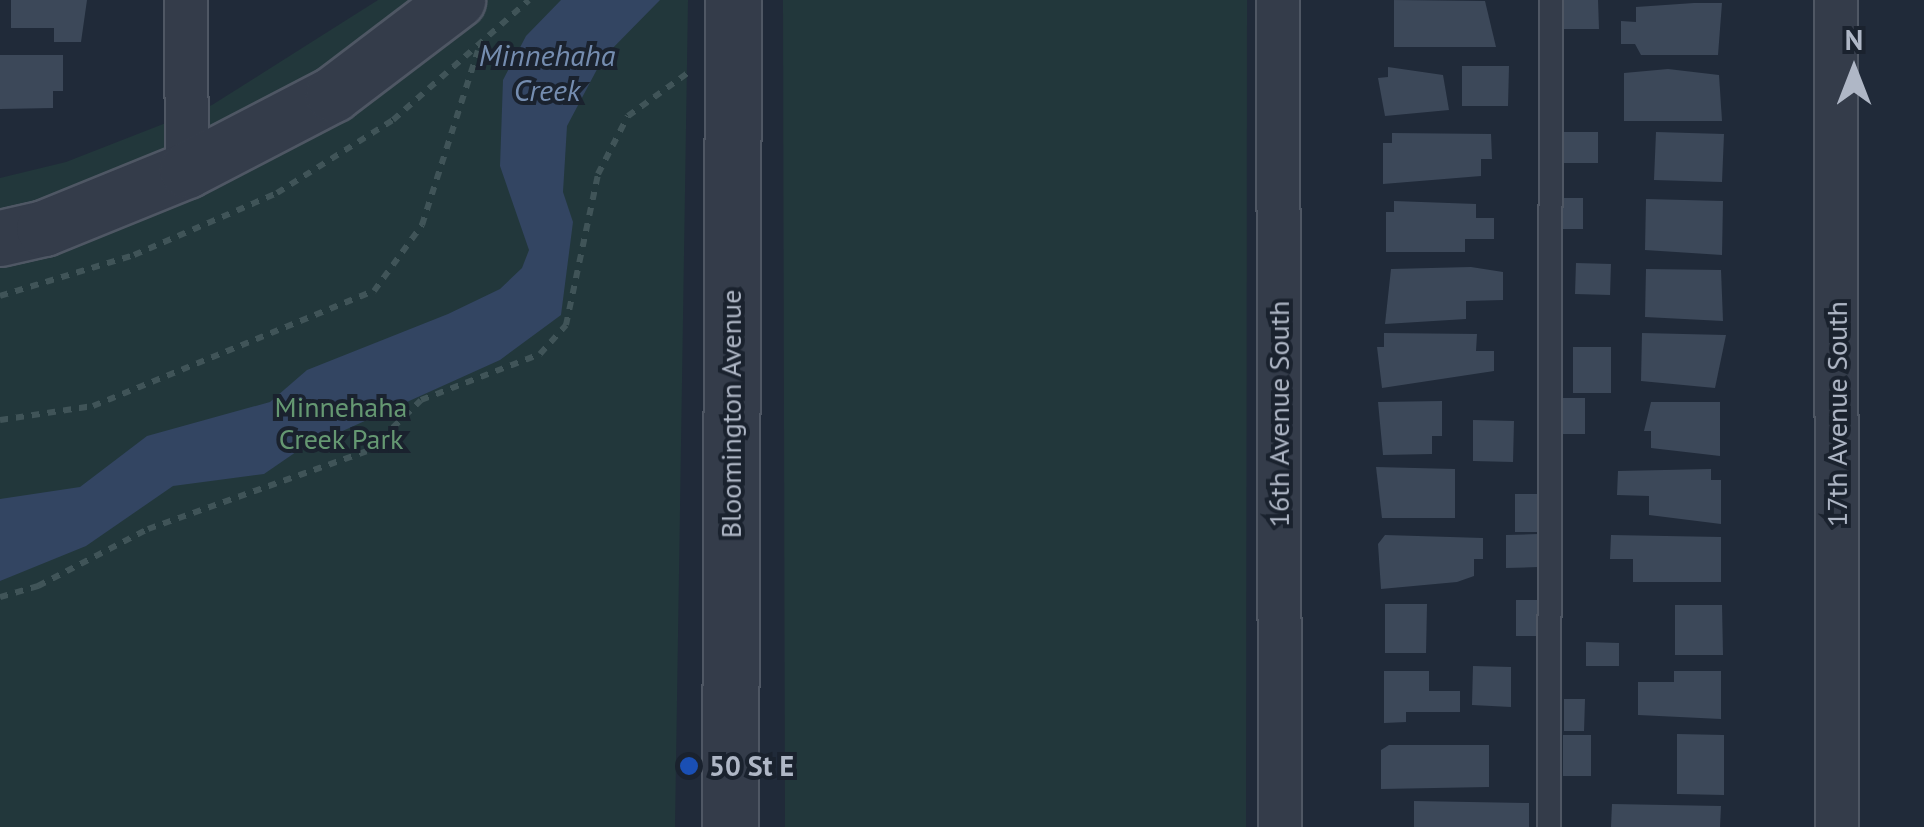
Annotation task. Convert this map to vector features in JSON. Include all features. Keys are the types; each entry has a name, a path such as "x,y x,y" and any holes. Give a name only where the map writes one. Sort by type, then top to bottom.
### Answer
{"street":[{"path":"186,0 188,170"},
{"path":"0,238 188,170 334,94 456,0"},
{"name":"16th Avenue South","path":"1278,0 1280,827"},
{"name":"17th Avenue South","path":"1836,0 1838,827"},
{"name":"Bloomington Avenue","path":"730,827 732,19"}],"lane":[{"path":"1549,827 1551,0"}],"path":[{"path":"0,420 93,406 374,291 422,224 478,52 529,0"},
{"path":"0,597 38,586 148,529 370,450 421,400 540,354 566,325 598,174 628,116 732,19"}],"green space":[{"name":"Minnehaha Creek Park","path":"378,0 688,0 675,827 0,827 0,178 66,162 212,105"},
{"path":"783,0 1247,0 1246,827 785,827"}],"water":[{"name":"Minnehaha Creek","path":"561,0 660,0 603,58 567,126 563,192 573,222 561,315 500,360 296,452 264,474 173,486 86,546 0,581 0,499 80,487 147,436 270,402 307,370 448,314 500,289 522,268 529,250 500,166 503,80 526,36"}],"building":[{"path":"11,0 87,0 81,42 54,42 54,28 11,28"},
{"path":"1394,0 1485,1 1496,47 1394,47"},
{"path":"1563,0 1598,0 1599,29 1564,29"},
{"path":"1722,3 1718,55 1641,55 1635,44 1621,44 1621,21 1636,22 1636,7"},
{"path":"0,55 63,55 63,91 53,91 53,108 0,109"},
{"path":"1462,66 1509,66 1508,106 1462,106"},
{"path":"1388,67 1443,75 1449,110 1385,116 1378,78 1388,77"},
{"path":"1668,69 1719,75 1722,121 1624,121 1624,73"},
{"path":"1563,132 1598,132 1598,163 1564,163"},
{"path":"1656,132 1724,134 1722,182 1654,180"},
{"path":"1392,133 1491,134 1492,159 1481,159 1481,176 1383,184 1383,143 1392,143"},
{"path":"1562,198 1583,198 1583,229 1562,229"},
{"path":"1646,199 1723,201 1722,255 1645,250"},
{"path":"1394,201 1476,204 1476,218 1494,218 1494,239 1465,239 1465,252 1386,252 1386,212 1394,212"},
{"path":"1576,263 1611,264 1610,295 1575,294"},
{"path":"1471,267 1503,272 1503,300 1466,301 1466,319 1385,324 1391,269"},
{"path":"1646,269 1721,270 1723,321 1645,317"},
{"path":"1384,333 1477,334 1476,351 1494,351 1494,371 1382,388 1377,347 1384,347"},
{"path":"1642,333 1726,335 1715,388 1641,381"},
{"path":"1573,347 1611,347 1611,393 1573,393"},
{"path":"1562,398 1585,398 1585,434 1562,434"},
{"path":"1442,401 1442,436 1432,436 1432,454 1383,455 1378,402"},
{"path":"1651,402 1720,402 1720,456 1651,448 1651,431 1644,431"},
{"path":"1473,420 1514,421 1513,462 1473,461"},
{"path":"1376,467 1455,469 1455,518 1382,518"},
{"path":"1711,469 1711,480 1721,480 1721,524 1649,515 1649,496 1617,495 1618,471"},
{"path":"1515,494 1539,494 1539,532 1515,532"},
{"path":"1538,534 1538,567 1506,568 1506,535"},
{"path":"1385,535 1483,538 1483,559 1474,559 1474,576 1457,582 1381,589 1378,544"},
{"path":"1611,535 1721,537 1721,582 1633,582 1633,559 1610,559"},
{"path":"1516,600 1538,600 1538,636 1516,636"},
{"path":"1385,604 1427,604 1426,653 1385,653"},
{"path":"1675,605 1722,605 1723,655 1675,655"},
{"path":"1586,642 1619,643 1619,666 1586,666"},
{"path":"1473,666 1511,667 1511,707 1472,705"},
{"path":"1384,671 1429,671 1429,691 1460,691 1460,712 1406,712 1406,722 1384,723"},
{"path":"1674,671 1721,671 1721,719 1638,715 1638,682 1674,682"},
{"path":"1564,699 1585,699 1584,731 1564,731"},
{"path":"1677,734 1724,735 1724,795 1677,794"},
{"path":"1563,735 1591,735 1591,776 1563,776"},
{"path":"1389,745 1489,745 1489,787 1381,789 1381,750"},
{"path":"1414,801 1529,803 1529,827 1414,827"},
{"path":"1612,804 1721,806 1720,827 1611,827"}],"place":[{"name":"50 St E","path":"689,766"}]}
